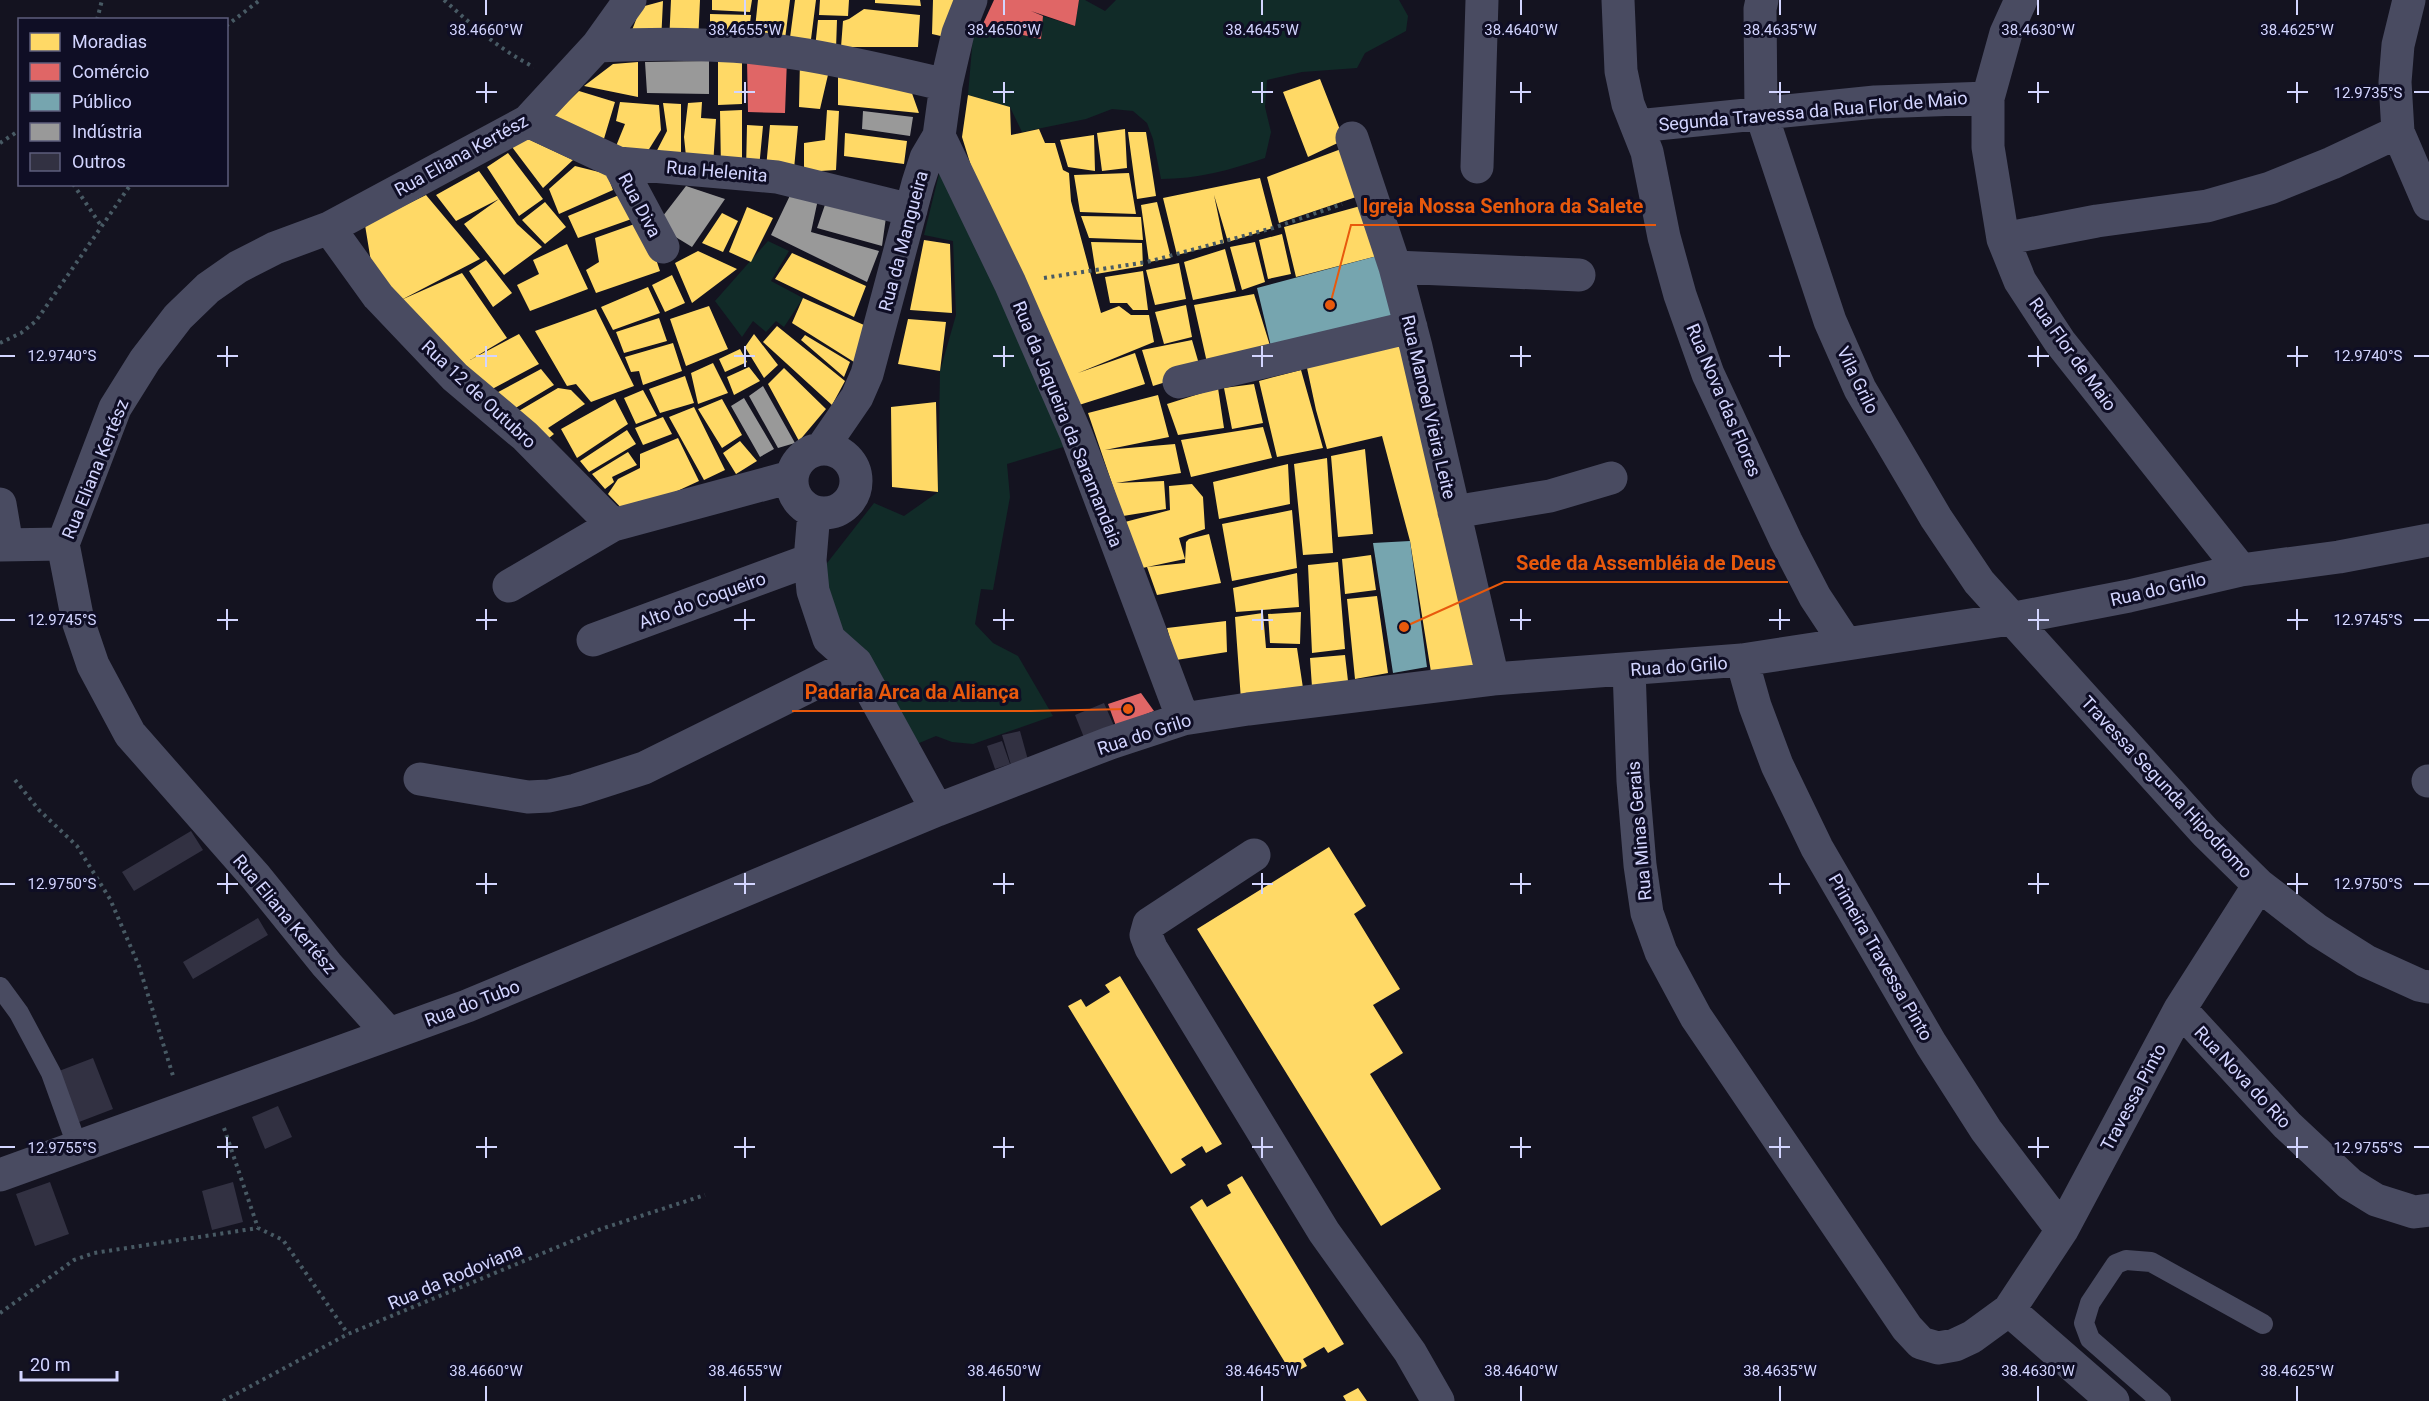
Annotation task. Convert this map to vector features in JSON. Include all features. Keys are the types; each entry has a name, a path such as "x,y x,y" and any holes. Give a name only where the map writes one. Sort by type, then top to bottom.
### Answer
{"street":[{"name":"Rua Eliana Kertész","path":"389,1034 327,965 255,876 130,734 93,665 78,621 63,544 115,408 145,360 178,316 208,288 238,267 275,248 329,228 528,121 597,46 630,0"},
{"path":"597,46 656,43 770,50 816,56 946,86 958,33 970,0"},
{"path":"1477,167 1482,0"},
{"name":"Rua Nova das Flores","path":"1618,0 1621,71 1628,104 1647,152 1664,237 1680,295 1708,374 1786,541 1815,597 1846,644"},
{"name":"Vila Grilo","path":"1762,0 1760,9 1761,113 1830,321 1860,389 1936,518 1979,582 2010,619"},
{"name":"Rua Flor de Maio","path":"2021,0 2006,33 1988,98 1988,147 2003,240 2020,281 2060,342 2241,570"},
{"path":"2409,0 2398,45 2395,82 2398,132 2429,204"},
{"name":"Rua da Mangueira","path":"822,448 856,397 867,374 926,158 939,136 946,86"},
{"name":"Segunda Travessa da Rua Flor de Maio","path":"1637,126 1875,102 1988,98"},
{"name":"Rua Helenita","path":"528,121 618,163 777,177 911,210"},
{"path":"2003,240 2097,220 2208,206 2270,188 2332,163 2398,132"},
{"name":"Rua da Jaqueira da Saramandaia","path":"939,136 1010,283 1076,434 1183,718"},
{"name":"Rua Manoel Vieira Leite","path":"1352,138 1395,267 1411,327 1494,680"},
{"name":"Rua Diva","path":"618,163 663,247"},
{"name":"Rua 12 de Outubro","path":"329,228 378,296 455,377 525,436 613,525"},
{"path":"1395,267 1579,275"},
{"path":"1179,382 1411,327"},
{"name":"Rua da Mangueira","path":"854,466 856,397"},
{"path":"822,448 840,453 854,466 856,485 849,502 833,512 814,512 802,504 794,492 791,477 801,457 822,448"},
{"path":"509,586 613,525 791,477"},
{"path":"1454,512 1550,496 1611,478"},
{"path":"0,504 4,545 63,544"},
{"path":"814,512 810,560 813,591 829,639 856,663 937,810"},
{"name":"Rua do Grilo","path":"937,810 1099,747 1183,718 1248,708 1494,680 1742,660 2010,619 2129,596 2241,570 2429,540"},
{"name":"Alto do Coqueiro","path":"593,640 810,560"},
{"name":"Travessa Segunda Hipodromo","path":"2010,619 2205,832 2259,885 2317,930 2366,961 2429,987"},
{"name":"Primeira Travessa Pinto","path":"1742,660 1755,706 1777,765 1817,848 1931,1044 1986,1130 2062,1230"},
{"path":"420,779 528,797 549,796 576,790 644,768 856,663"},
{"name":"Rua Minas Gerais","path":"1629,669 1633,781 1640,865 1647,913 1661,952 1696,1017 1907,1328 1921,1343"},
{"name":"Rua do Tubo","path":"0,1175 77,1145 468,1006 937,810"},
{"path":"1254,855 1149,924 1146,935 1151,948 1324,1232 1410,1352 1438,1401"},
{"name":"Travessa Pinto","path":"1921,1343 1938,1348 1955,1345 1972,1337 2009,1310 2062,1230 2180,1009 2259,885"},
{"name":"Rua Nova do Rio","path":"2180,1009 2287,1125 2350,1184 2376,1200 2414,1212 2429,1210"},
{"path":"2009,1310 2113,1401"}],"lane":[{"path":"0,987 19,1013 51,1072 77,1145"},
{"path":"2161,1401 2090,1339 2084,1323 2090,1303 2116,1264 2126,1260 2151,1262 2263,1324"}],"path":[{"path":"98,18 102,0"},
{"path":"228,24 260,0"},
{"path":"444,0 511,56 564,82"},
{"path":"0,143 18,131"},
{"path":"74,186 102,227"},
{"path":"0,343 21,333 36,321 130,186"},
{"path":"1010,283 1147,262 1273,228 1371,194"},
{"path":"15,780 39,810 77,846 111,900 139,966 183,1107"},
{"path":"214,1096 258,1228"},
{"name":"Rua da Rodoviana","path":"223,1401 348,1334 601,1229 705,1195"},
{"path":"0,1313 74,1260 94,1253 258,1228 283,1240 348,1334"}],"green space":[{"path":"1079,0 1085,0 1105,11 1116,0 1399,0 1408,16 1406,31 1365,53 1357,68 1302,72 1267,80 1265,107 1271,132 1265,158 1214,173 1161,179 1153,139 1147,123 1133,111 1112,109 1086,119 1022,132 1010,107 968,95 974,24 1040,39 1043,16 1075,26"},
{"path":"940,170 1070,445 1007,464 1010,497 993,590 981,589 975,624 993,643 1018,656 1053,716 973,744 952,742 936,736 912,746 832,635 824,567 874,503 904,516 938,492 940,371 956,315 953,241 924,235"},
{"path":"768,241 789,251 771,281 803,298 784,327 776,321 766,332 753,321 742,337 715,301"}],"building: Moradias":[{"path":"671,0 700,0 698,43 669,43"},
{"path":"712,0 752,0 750,12 712,10"},
{"path":"758,0 790,0 784,47 753,47"},
{"path":"795,0 816,0 810,47 789,45"},
{"path":"820,0 849,0 848,16 819,15"},
{"path":"875,0 920,0 921,6 875,3"},
{"path":"933,0 958,0 945,37 932,34"},
{"path":"663,1 661,42 627,43 641,7"},
{"path":"864,9 920,15 918,47 841,47 843,21"},
{"path":"710,14 751,15 747,46 710,43"},
{"path":"818,20 837,20 836,49 815,48"},
{"path":"800,61 831,62 820,109 799,107"},
{"path":"638,62 638,97 584,86 613,64"},
{"path":"718,62 742,62 742,104 718,105"},
{"path":"838,64 908,82 919,113 838,105"},
{"path":"1320,79 1344,140 1308,157 1283,92"},
{"path":"579,91 615,102 600,152 543,126"},
{"path":"968,95 1010,107 1011,135 1039,129 1045,143 1055,143 1063,170 1069,173 1071,201 1101,313 1119,306 1131,315 1149,315 1154,342 1078,373 1135,353 1145,384 1079,405 971,166 962,137"},
{"path":"620,102 659,105 661,130 641,162 612,156 625,124 616,121"},
{"path":"702,102 701,118 716,119 713,166 687,166 684,137 688,103"},
{"path":"663,103 681,104 681,166 651,162 667,131"},
{"path":"742,110 742,169 721,169 720,111"},
{"path":"827,110 839,111 836,170 804,172 804,143 825,140"},
{"path":"747,125 763,126 759,168 746,170"},
{"path":"770,125 798,126 794,169 766,168"},
{"path":"1125,129 1127,168 1102,171 1097,133"},
{"path":"1128,132 1146,132 1156,196 1137,199"},
{"path":"845,133 907,141 904,164 844,156"},
{"path":"1094,135 1095,171 1068,167 1060,140"},
{"path":"528,139 573,160 543,188 512,147"},
{"path":"1349,146 1365,194 1279,223 1267,177"},
{"path":"508,153 543,199 519,216 487,167"},
{"path":"575,166 607,174 613,190 559,214 549,189"},
{"path":"479,171 499,199 456,221 436,195"},
{"path":"1129,173 1136,214 1080,212 1074,175"},
{"path":"1260,178 1273,228 1228,242 1214,195 1224,243 1177,255 1163,198"},
{"path":"624,193 640,216 578,238 568,216"},
{"path":"426,195 480,259 401,300 462,273 507,338 470,360 519,334 539,364 481,395 373,274 365,225"},
{"path":"499,199 517,224 542,247 504,275 464,224"},
{"path":"545,202 566,227 545,244 522,220"},
{"path":"1157,202 1171,258 1149,262 1141,205"},
{"path":"1364,205 1381,255 1296,277 1284,227"},
{"path":"747,207 773,218 751,262 729,252"},
{"path":"722,213 738,221 723,252 702,243"},
{"path":"1081,216 1141,217 1143,240 1089,238"},
{"path":"643,221 660,271 596,293 586,270 599,262 595,238"},
{"path":"1282,234 1291,274 1268,279 1259,240"},
{"path":"924,240 950,244 952,313 910,310"},
{"path":"1091,242 1142,243 1143,266 1096,274"},
{"path":"1255,242 1265,282 1242,290 1230,247"},
{"path":"567,244 588,289 530,311 517,285 539,274 533,260"},
{"path":"1225,249 1236,291 1193,300 1184,262"},
{"path":"698,251 737,269 692,303 675,263"},
{"path":"792,253 866,286 854,317 775,279"},
{"path":"486,260 512,293 493,307 469,271"},
{"path":"1179,263 1186,299 1155,305 1146,270"},
{"path":"1143,271 1148,310 1133,310 1127,303 1110,303 1105,277"},
{"path":"672,275 685,303 665,312 652,285"},
{"path":"648,287 660,313 613,330 601,307"},
{"path":"1254,294 1272,352 1208,367 1194,305"},
{"path":"803,298 864,325 854,362 792,323"},
{"path":"1186,305 1192,337 1164,344 1155,312"},
{"path":"709,306 728,349 686,366 670,319"},
{"path":"596,309 634,386 591,402 576,384 567,386 535,331"},
{"path":"659,318 667,341 624,353 616,332"},
{"path":"908,319 946,322 940,371 898,364"},
{"path":"777,326 845,381 832,405 763,342"},
{"path":"754,334 778,365 764,378 745,347"},
{"path":"805,335 850,362 844,377 801,340"},
{"path":"1192,340 1201,371 1153,386 1142,350"},
{"path":"1404,341 1480,665 1431,672 1410,541 1382,436 1327,449 1316,410 1307,368"},
{"path":"673,343 682,371 643,385 639,371 631,372 625,357"},
{"path":"740,349 747,362 725,372 719,359"},
{"path":"713,363 728,393 698,404 691,373"},
{"path":"749,367 760,381 734,395 727,377"},
{"path":"784,368 826,409 799,441 768,384"},
{"path":"541,369 554,385 507,413 487,398"},
{"path":"1301,370 1323,448 1277,457 1259,381"},
{"path":"685,376 694,403 660,413 649,389"},
{"path":"1254,384 1263,423 1232,429 1224,388"},
{"path":"558,388 571,390 585,404 548,428 554,434 544,442 512,415"},
{"path":"1218,388 1224,428 1178,435 1167,404"},
{"path":"643,390 657,416 636,424 624,398"},
{"path":"1158,395 1169,437 1105,450 1175,444 1181,473 1116,483 1164,481 1166,509 1123,516 1088,413"},
{"path":"615,399 628,424 577,458 561,429"},
{"path":"722,399 742,435 722,448 698,409"},
{"path":"936,402 938,492 892,487 891,407"},
{"path":"694,407 725,470 704,480 669,417"},
{"path":"663,417 672,434 643,445 635,428"},
{"path":"1263,427 1272,458 1191,477 1181,440"},
{"path":"627,430 636,444 589,472 580,461"},
{"path":"678,438 699,481 627,514 608,494 618,479 640,468 640,454"},
{"path":"740,441 757,461 736,474 723,453"},
{"path":"1365,449 1373,534 1338,537 1331,456"},
{"path":"628,452 637,465 612,477 614,482 605,489 592,474"},
{"path":"1327,458 1333,553 1303,555 1294,464"},
{"path":"1288,464 1290,504 1219,519 1213,482"},
{"path":"1192,484 1203,497 1205,529 1179,538 1185,559 1138,569 1125,522 1170,510 1169,486"},
{"path":"1292,510 1297,568 1232,581 1222,524"},
{"path":"1209,534 1221,583 1157,595 1147,567 1185,563 1186,542 1189,539"},
{"path":"1371,555 1376,590 1345,594 1342,559"},
{"path":"1338,562 1345,649 1312,653 1308,565"},
{"path":"1297,573 1299,607 1236,612 1233,588"},
{"path":"1377,596 1388,673 1355,679 1347,599"},
{"path":"1301,612 1300,644 1270,643 1268,614"},
{"path":"1263,613 1266,648 1297,648 1303,688 1241,700 1235,617"},
{"path":"1226,621 1227,652 1176,660 1167,628"},
{"path":"1345,655 1348,681 1312,687 1310,658"},
{"path":"1329,847 1366,906 1354,914 1400,989 1373,1005 1403,1053 1370,1074 1441,1189 1381,1226 1197,929"},
{"path":"1120,976 1222,1144 1206,1153 1202,1146 1181,1159 1186,1165 1171,1174 1068,1006 1081,999 1086,1007 1110,992 1105,985"},
{"path":"1242,1176 1344,1344 1328,1353 1324,1347 1303,1359 1307,1366 1292,1374 1190,1207 1202,1199 1207,1207 1231,1193 1227,1185"},
{"path":"1358,1388 1367,1401 1346,1401 1343,1396"}],"building: Comércio":[{"path":"994,0 1079,0 1075,26 1031,11 1043,16 1041,39 982,26"},
{"path":"787,59 785,113 748,112 747,60"},
{"path":"1141,693 1154,711 1116,726 1108,704"}],"building: Público":[{"path":"1381,255 1404,322 1274,359 1257,288"},
{"path":"1410,541 1427,667 1393,673 1373,543"}],"building: Indústria":[{"path":"709,61 709,94 647,93 645,62"},
{"path":"863,111 913,117 910,136 862,129"},
{"path":"796,183 820,190 811,232 879,251 867,282 771,235"},
{"path":"686,186 725,199 692,247 656,225"},
{"path":"829,193 887,210 882,246 817,228"},
{"path":"763,386 795,443 778,448 749,396"},
{"path":"744,398 774,449 760,457 731,406"}],"building: Outros":[{"path":"1104,703 1115,728 1085,740 1075,715"},
{"path":"1020,731 1028,760 1011,765 1002,735"},
{"path":"1002,741 1010,764 995,769 987,746"},
{"path":"191,831 203,850 134,891 122,872"},
{"path":"258,918 268,935 193,979 183,962"},
{"path":"93,1058 113,1109 79,1122 59,1071"},
{"path":"278,1106 292,1137 265,1149 252,1117"},
{"path":"50,1182 69,1234 35,1246 16,1194"},
{"path":"233,1182 243,1222 212,1230 202,1191"}],"place":[{"name":"Igreja Nossa Senhora da Salete","path":"1330,305"},
{"name":"Sede da Assembléia de Deus","path":"1404,627"},
{"name":"Padaria Arca da Aliança","path":"1128,709"}]}
